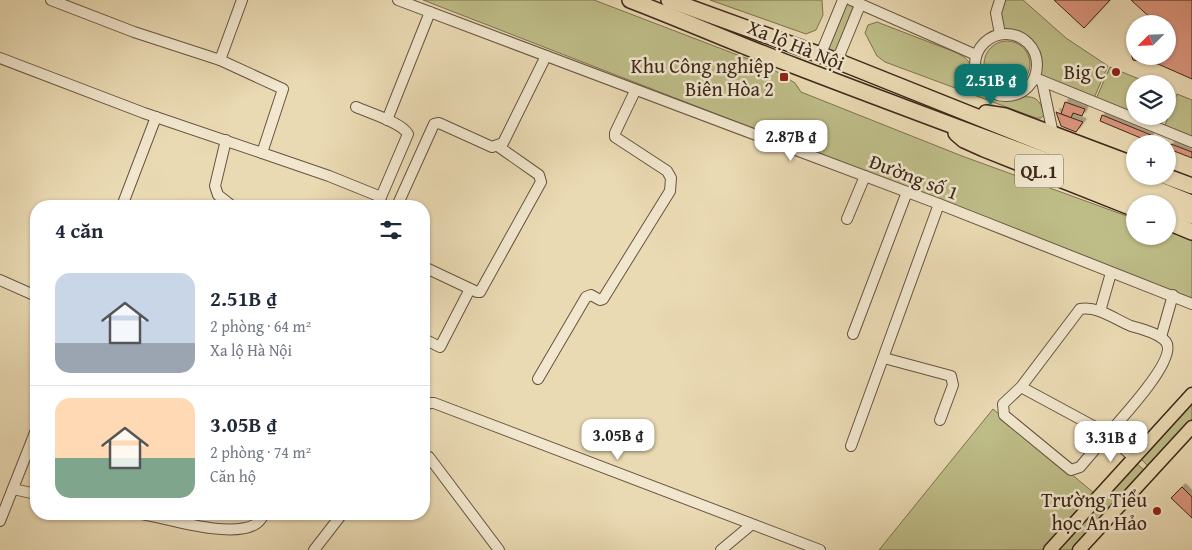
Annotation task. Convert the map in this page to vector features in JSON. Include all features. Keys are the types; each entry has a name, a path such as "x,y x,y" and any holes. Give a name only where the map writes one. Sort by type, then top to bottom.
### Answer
{"highway":[{"name":"Xa lộ Hà Nội","path":"630,0 948,125 992,138 1137,195"},
{"name":"Xa lộ Hà Nội","path":"669,0 820,56"},
{"name":"QL.1","path":"820,56 837,61"},
{"name":"Xa lộ Hà Nội","path":"837,61 1192,203"},
{"name":"Xa lộ Hà Nội","path":"952,106 1005,116 1126,162"},
{"name":"Xa lộ Hà Nội","path":"948,125 964,140 1126,205"},
{"path":"1176,180 1192,186"},
{"path":"1176,210 1192,216"},
{"path":"1176,225 1192,232"}],"main road":[{"path":"1050,550 1192,394"},
{"path":"1079,550 1192,427"},
{"path":"1134,458 1150,472"}],"street":[{"path":"51,0 134,32 220,60 283,89 262,153"},
{"path":"220,60 242,0"},
{"name":"Đường số 1","path":"398,0 635,91 939,204 1192,304"},
{"path":"820,56 843,0"},
{"path":"1000,0 996,13 1000,34"},
{"path":"837,61 856,2 976,55"},
{"path":"387,120 430,12"},
{"path":"1039,79 1021,93 1011,97 1000,97 990,93 979,81 974,66 976,55 985,42 1000,34 1019,37 1033,50 1037,59 1039,79 1053,134"},
{"path":"499,147 546,56"},
{"path":"0,58 156,117 329,176 374,200"},
{"path":"1039,79 1160,133 1192,142"},
{"path":"538,379 586,298 591,295 603,299 670,191 671,178 667,171 615,137 615,133 635,91"},
{"path":"356,107 387,120 406,130 408,134 379,200"},
{"path":"124,200 156,117"},
{"path":"400,200 434,124 439,123 492,147 499,147 539,175 541,182 480,292 430,269"},
{"path":"224,200 218,195 215,186 226,140"},
{"path":"847,219 865,176"},
{"path":"853,334 907,192"},
{"path":"851,446 939,204"},
{"path":"1100,311 1111,273"},
{"path":"0,280 30,293"},
{"path":"430,342 440,347 470,289"},
{"path":"1161,337 1173,295"},
{"path":"1084,308 1100,311 1161,337 1167,343 1168,350 1160,368 1146,390 1080,467 1071,470 1004,415 1003,404 1021,387 1076,312 1084,308"},
{"path":"884,358 951,376 953,385 940,420"},
{"path":"1021,387 1108,434 1134,458"},
{"path":"430,403 817,550"},
{"path":"0,521 3,503 13,489 30,445"},
{"path":"430,458 499,550"},
{"path":"13,489 30,493"},
{"path":"175,520 219,528 239,529 255,525 259,520"},
{"path":"314,550 337,520"},
{"path":"720,550 751,524"}],"shaded area":[{"path":"423,0 594,0 769,67 795,83 801,92 962,156 1126,216 1126,245 1176,245 1176,234 1192,241 1192,299"},
{"path":"710,0 822,0 823,15 816,30 806,34"},
{"path":"1005,0 1023,0 1066,38 1108,66 1094,98 1039,76 1039,59 1033,44 1020,34 1012,31 1003,31 1000,13"},
{"path":"848,2 854,5 834,55 827,53"},
{"path":"877,22 959,54 969,62 981,90 985,93 998,99 1030,97 1036,99 1041,105 1044,115 1041,118 1036,118 885,62 877,56 865,33 868,25"},
{"path":"1002,41 1012,41 1026,51 1030,64 1026,77 1020,83 1012,87 1002,87 988,77 984,69 984,59 994,45"},
{"path":"1110,67 1129,75 1126,75 1126,112 1096,99"},
{"path":"1177,94 1192,100 1192,138 1164,128 1165,125 1176,125"},
{"path":"1192,402 1192,419 1148,466 1141,459"},
{"path":"993,409 1094,493 1042,550 879,550"},
{"path":"1136,463 1144,470 1071,550 1057,550"}],"building":[{"path":"1054,0 1110,0 1084,28"},
{"path":"1131,0 1192,0 1192,79 1160,65 1176,65 1176,15 1147,15"},
{"path":"1065,102 1085,109 1082,116 1073,113 1071,118 1061,114"},
{"path":"1056,112 1083,122 1076,132 1061,126"},
{"path":"1102,115 1151,135 1134,135 1100,121"},
{"path":"1176,146 1192,152 1192,158 1176,152"},
{"path":"1182,487 1192,497 1192,518 1171,498"}],"place":[{"name":"Big C","path":"1116,72"},
{"name":"Khu Công nghiệp Biên Hòa 2","path":"784,77"},
{"name":"Trường Tiểu học An Hảo","path":"1157,511"}]}
